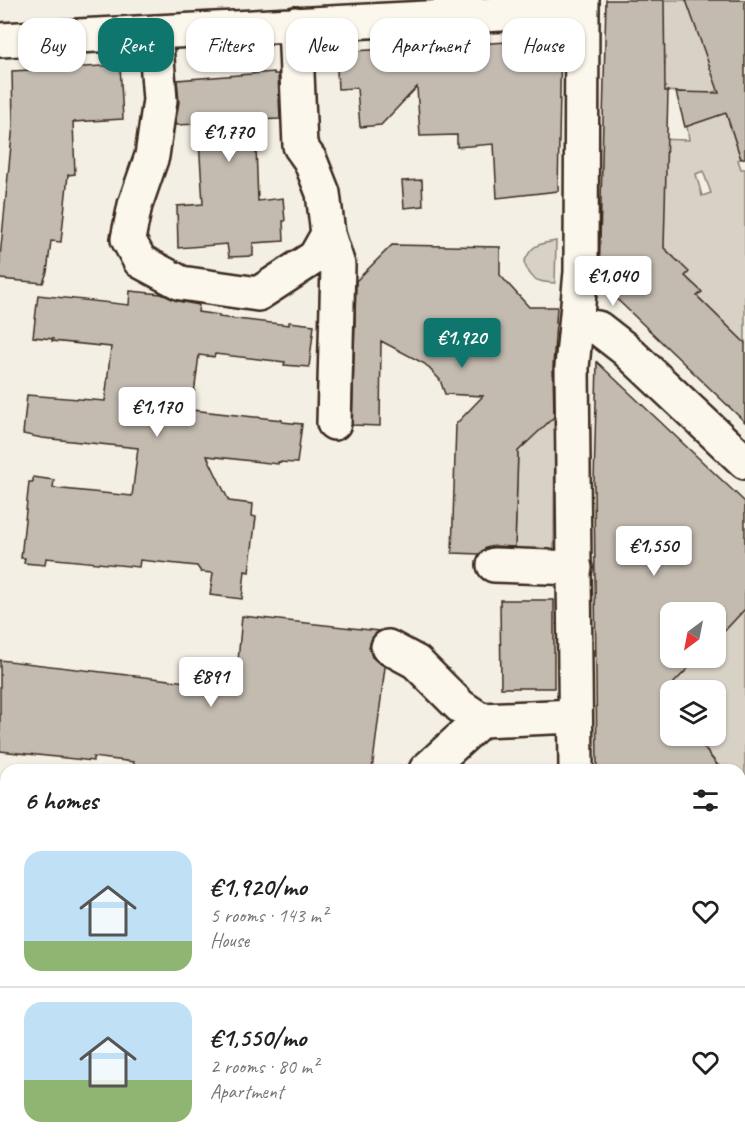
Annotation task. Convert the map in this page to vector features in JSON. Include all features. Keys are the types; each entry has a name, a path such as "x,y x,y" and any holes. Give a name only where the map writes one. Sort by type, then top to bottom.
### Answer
{"street":[{"path":"358,20 582,5 581,272 572,367 576,764"},
{"path":"174,31 286,25"},
{"path":"0,39 98,35"},
{"path":"158,72 160,100 152,156 135,205 128,239 140,261 181,283 258,294 315,257 328,234"},
{"path":"297,72 300,146 310,160 323,193 328,234 338,265 334,423"},
{"path":"576,325 598,328 625,349 745,462"},
{"path":"494,565 575,568"},
{"path":"388,647 416,662 460,705 481,720 575,716"},
{"path":"438,764 481,720"}],"shaded area":[{"path":"662,0 691,0 706,56 717,53 719,90 683,102 682,92 643,90 665,66"},
{"path":"722,101 741,158 738,160 741,169 745,169 745,343 697,296 701,291 685,276 688,272 671,261 674,257 664,248 651,139 689,140 687,126","holes":["703,171 711,193 702,196 696,174"]},
{"path":"556,241 555,283 536,279 524,263 529,252 535,246"},
{"path":"555,415 554,551 515,549 518,451"},
{"path":"649,590 745,595 745,764 717,764 703,746 726,746 726,680 676,680 688,668 726,668 726,602 660,602 660,613"},
{"path":"660,698 660,728 646,716"}],"building":[{"path":"606,0 664,0 665,91 668,91 664,248 689,272 685,276 702,292 697,296 745,343 745,422 599,282"},
{"path":"686,0 745,0 745,158 741,159 726,113 685,127 676,92 719,93"},
{"path":"502,42 502,72 560,72 558,191 497,198 494,144 457,147 457,135 420,136 417,87 381,125 360,127 357,88 338,89 337,72 358,72 358,51 370,50 370,72 490,72 490,43"},
{"path":"98,66 98,72 120,72 123,119 73,122 75,174 68,175 61,242 51,241 47,272 43,283 0,279 0,257 13,125 12,71 86,72 86,67"},
{"path":"274,72 278,74 280,119 255,120 258,201 283,198 284,241 253,243 253,256 229,257 227,244 178,248 177,206 203,204 198,124 175,125 179,102 177,80"},
{"path":"422,180 423,206 404,208 402,181"},
{"path":"392,245 500,247 500,275 529,307 557,307 553,367 554,417 518,451 515,547 494,546 486,548 480,554 452,553 456,424 483,396 445,394 440,380 425,364 381,341 380,426 352,425 356,281"},
{"path":"130,291 161,294 178,301 199,305 198,312 219,315 219,317 289,325 289,322 314,325 309,367 215,354 214,357 199,355 192,410 302,424 297,463 278,462 278,464 207,456 229,501 253,504 252,516 256,517 249,572 245,571 242,599 210,595 213,573 201,572 197,566 140,560 139,567 46,558 45,565 24,563 25,558 21,558 29,482 33,482 33,477 54,480 53,488 132,496 138,448 23,434 27,395 105,401 111,347 33,337 38,295 129,305"},
{"path":"597,362 745,502 745,609 726,629 726,602 660,602 660,668 688,668 677,680 660,680 660,746 702,746 716,764 597,764 594,482"},
{"path":"500,600 554,600 554,688 501,688"},
{"path":"242,616 380,631 372,638 369,647 372,657 385,667 373,764 134,764 134,762 93,757 93,761 0,751 0,660 195,683 236,684"}]}
